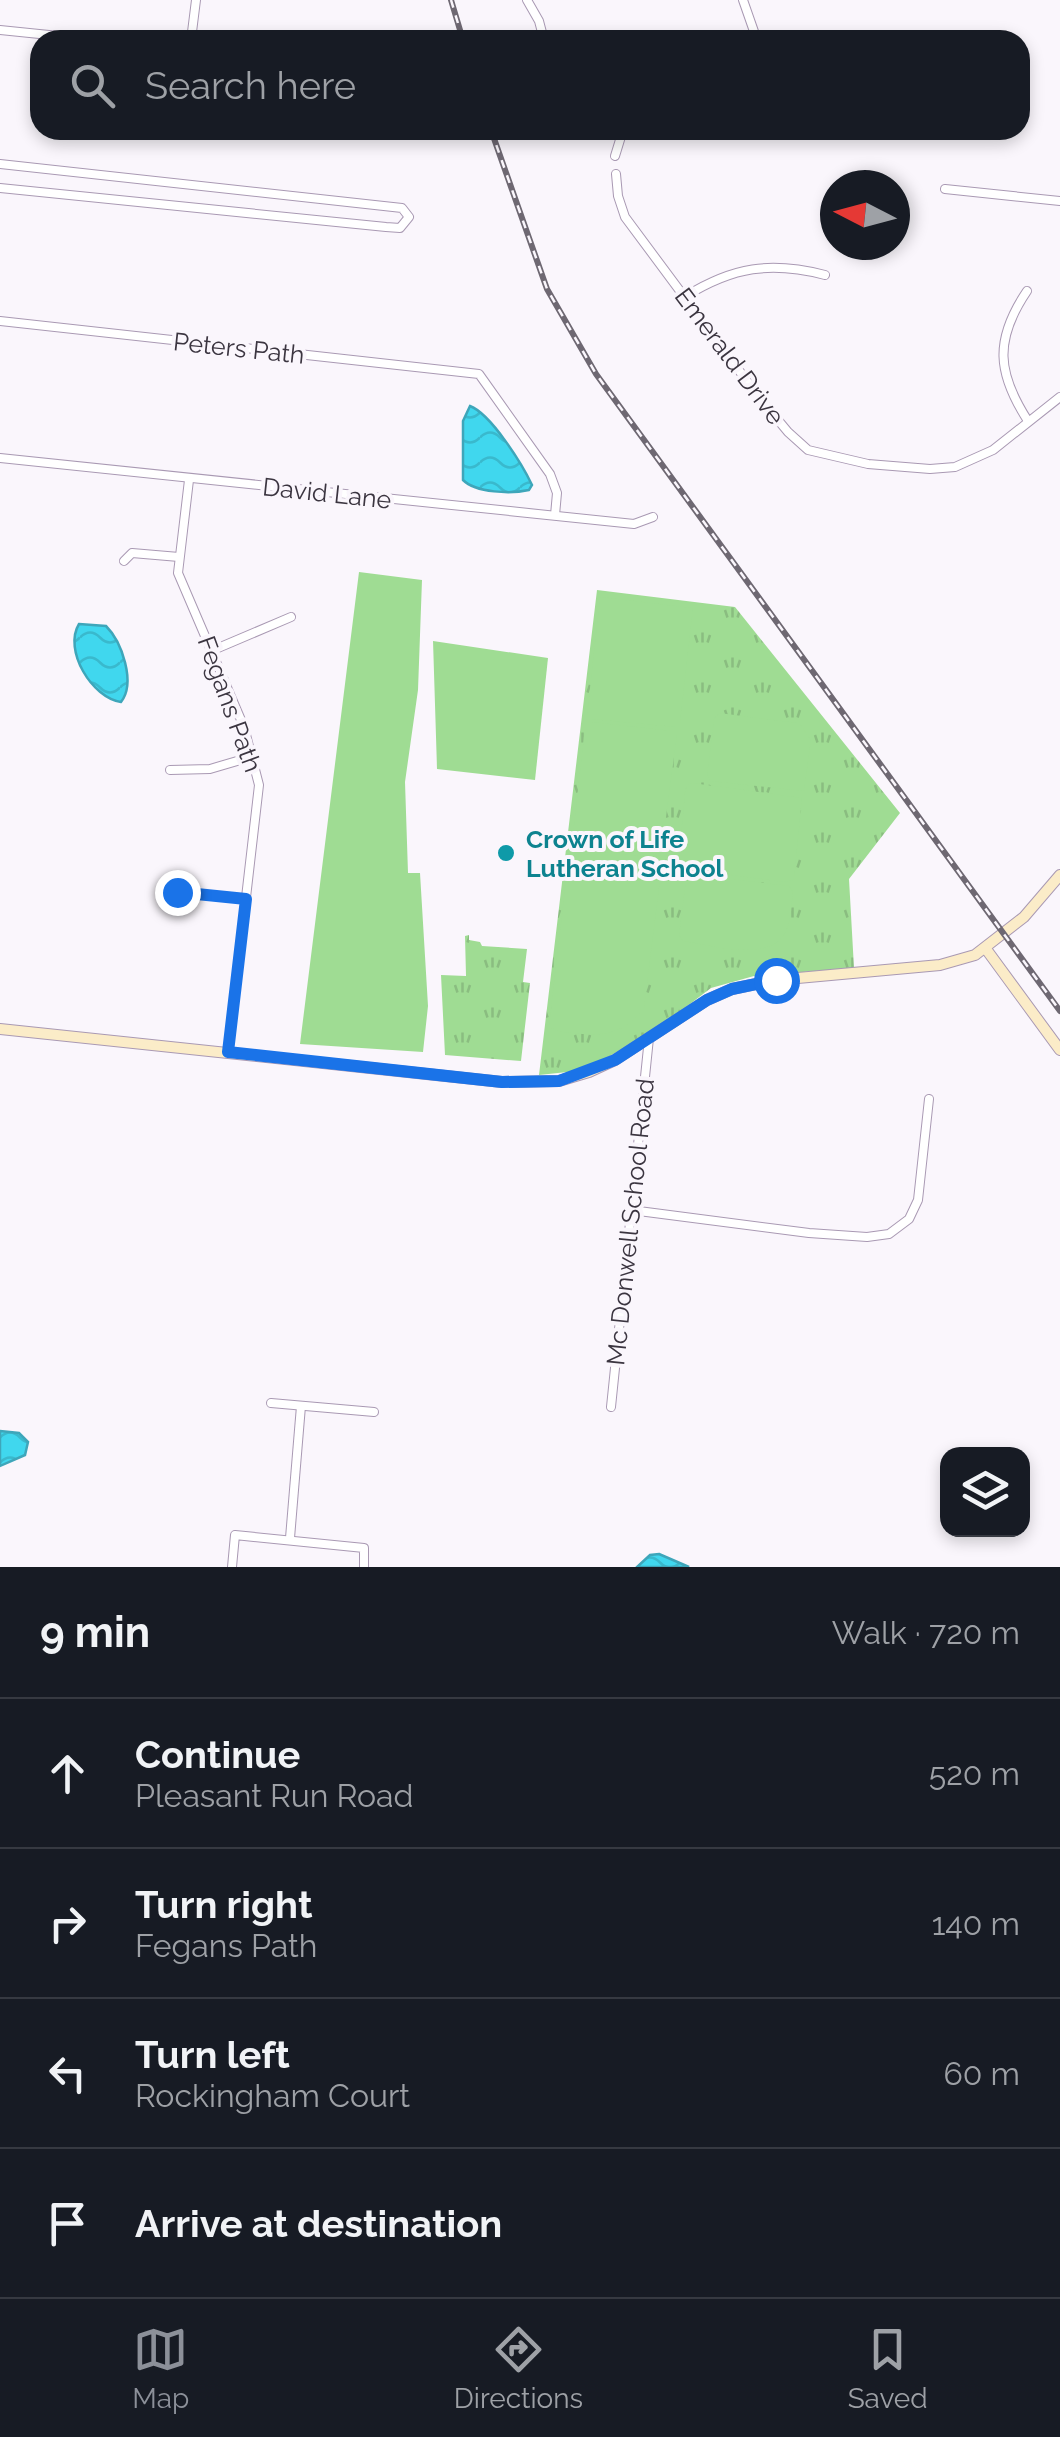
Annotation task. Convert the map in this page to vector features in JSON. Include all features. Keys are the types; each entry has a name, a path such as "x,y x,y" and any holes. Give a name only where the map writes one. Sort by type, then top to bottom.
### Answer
{"main road":[{"path":"0,1029 527,1083 559,1081 615,1060 707,1000 732,989 776,980 957,962 986,948 1024,917 1060,875"},
{"path":"986,948 1060,1050"}],"street":[{"path":"192,30 196,0"},
{"path":"528,0 541,30"},
{"path":"743,0 754,30"},
{"path":"0,30 30,33"},
{"path":"615,156 620,140"},
{"path":"0,164 402,208 409,217 400,228 0,188"},
{"path":"57,194 59,170"},
{"name":"Emerald Drive","path":"616,174 618,196 626,216 788,432 808,450 884,466 930,470 955,467 992,450 1060,397"},
{"path":"168,205 171,182"},
{"path":"945,188 1060,201"},
{"path":"286,217 288,196"},
{"path":"686,296 718,277 753,268 807,271 824,276"},
{"path":"1026,291 1012,312 1003,372 1010,394 1028,422"},
{"name":"Peters Path","path":"0,321 479,374 550,474 556,493 555,516"},
{"name":"David Lane","path":"0,458 634,524 653,517"},
{"name":"Fegans Path","path":"189,480 178,572 254,756 259,785 228,1052"},
{"path":"124,560 132,553 179,557"},
{"path":"211,651 291,617"},
{"path":"170,770 210,769 254,756"},
{"path":"177,892 246,899"},
{"name":"Mc Donwell School Road","path":"611,1407 649,1038"},
{"path":"631,1210 809,1233 867,1237 889,1234 909,1219 918,1200 929,1099"},
{"path":"271,1403 374,1412"},
{"path":"290,1538 301,1406"},
{"path":"232,1567 235,1535 364,1548 364,1567"}],"green space":[{"path":"359,572 422,580 418,690 405,782 408,873 420,873 428,1006 423,1052 300,1044"},
{"path":"597,590 735,607 900,813 849,879 854,968 754,976 711,988 661,1026 586,1070 539,1075"},
{"path":"600,597 693,608 680,723 676,727 591,719 587,715"},
{"path":"433,641 548,658 535,780 437,769"},
{"path":"719,713 799,723 811,740 804,791 710,781 707,775 714,719"},
{"path":"592,722 672,731 677,735 661,854 572,843 585,727"},
{"path":"692,783 802,798 794,880 784,882 678,868 685,792"},
{"path":"576,849 655,858 662,863 644,1008 629,1023 603,1034 562,1032 549,1026 569,855"},
{"path":"690,874 789,886 793,892 786,931 768,947 754,950 683,941 679,935"},
{"path":"469,935 469,940 482,946 527,949 523,982 530,983 521,1061 445,1055 441,975 466,976 465,936"}],"water":[{"path":"470,406 505,441 532,485 529,490 494,491 476,488 463,480 463,421"},
{"path":"79,624 106,626 117,642 127,674 121,702 100,692 83,671 75,647"},
{"path":"0,1431 19,1433 28,1442 25,1455 0,1466"},
{"path":"659,1554 689,1567 637,1567 650,1555"}],"railway":[{"path":"451,0 460,30"},
{"path":"495,140 547,289 596,374 1060,1011"}],"place":[{"name":"Crown of Life Lutheran School","path":"506,853"}],"route":[{"path":"177,892 246,899 228,1052 502,1082 559,1081 615,1060 707,1000 732,989 776,980"}]}
